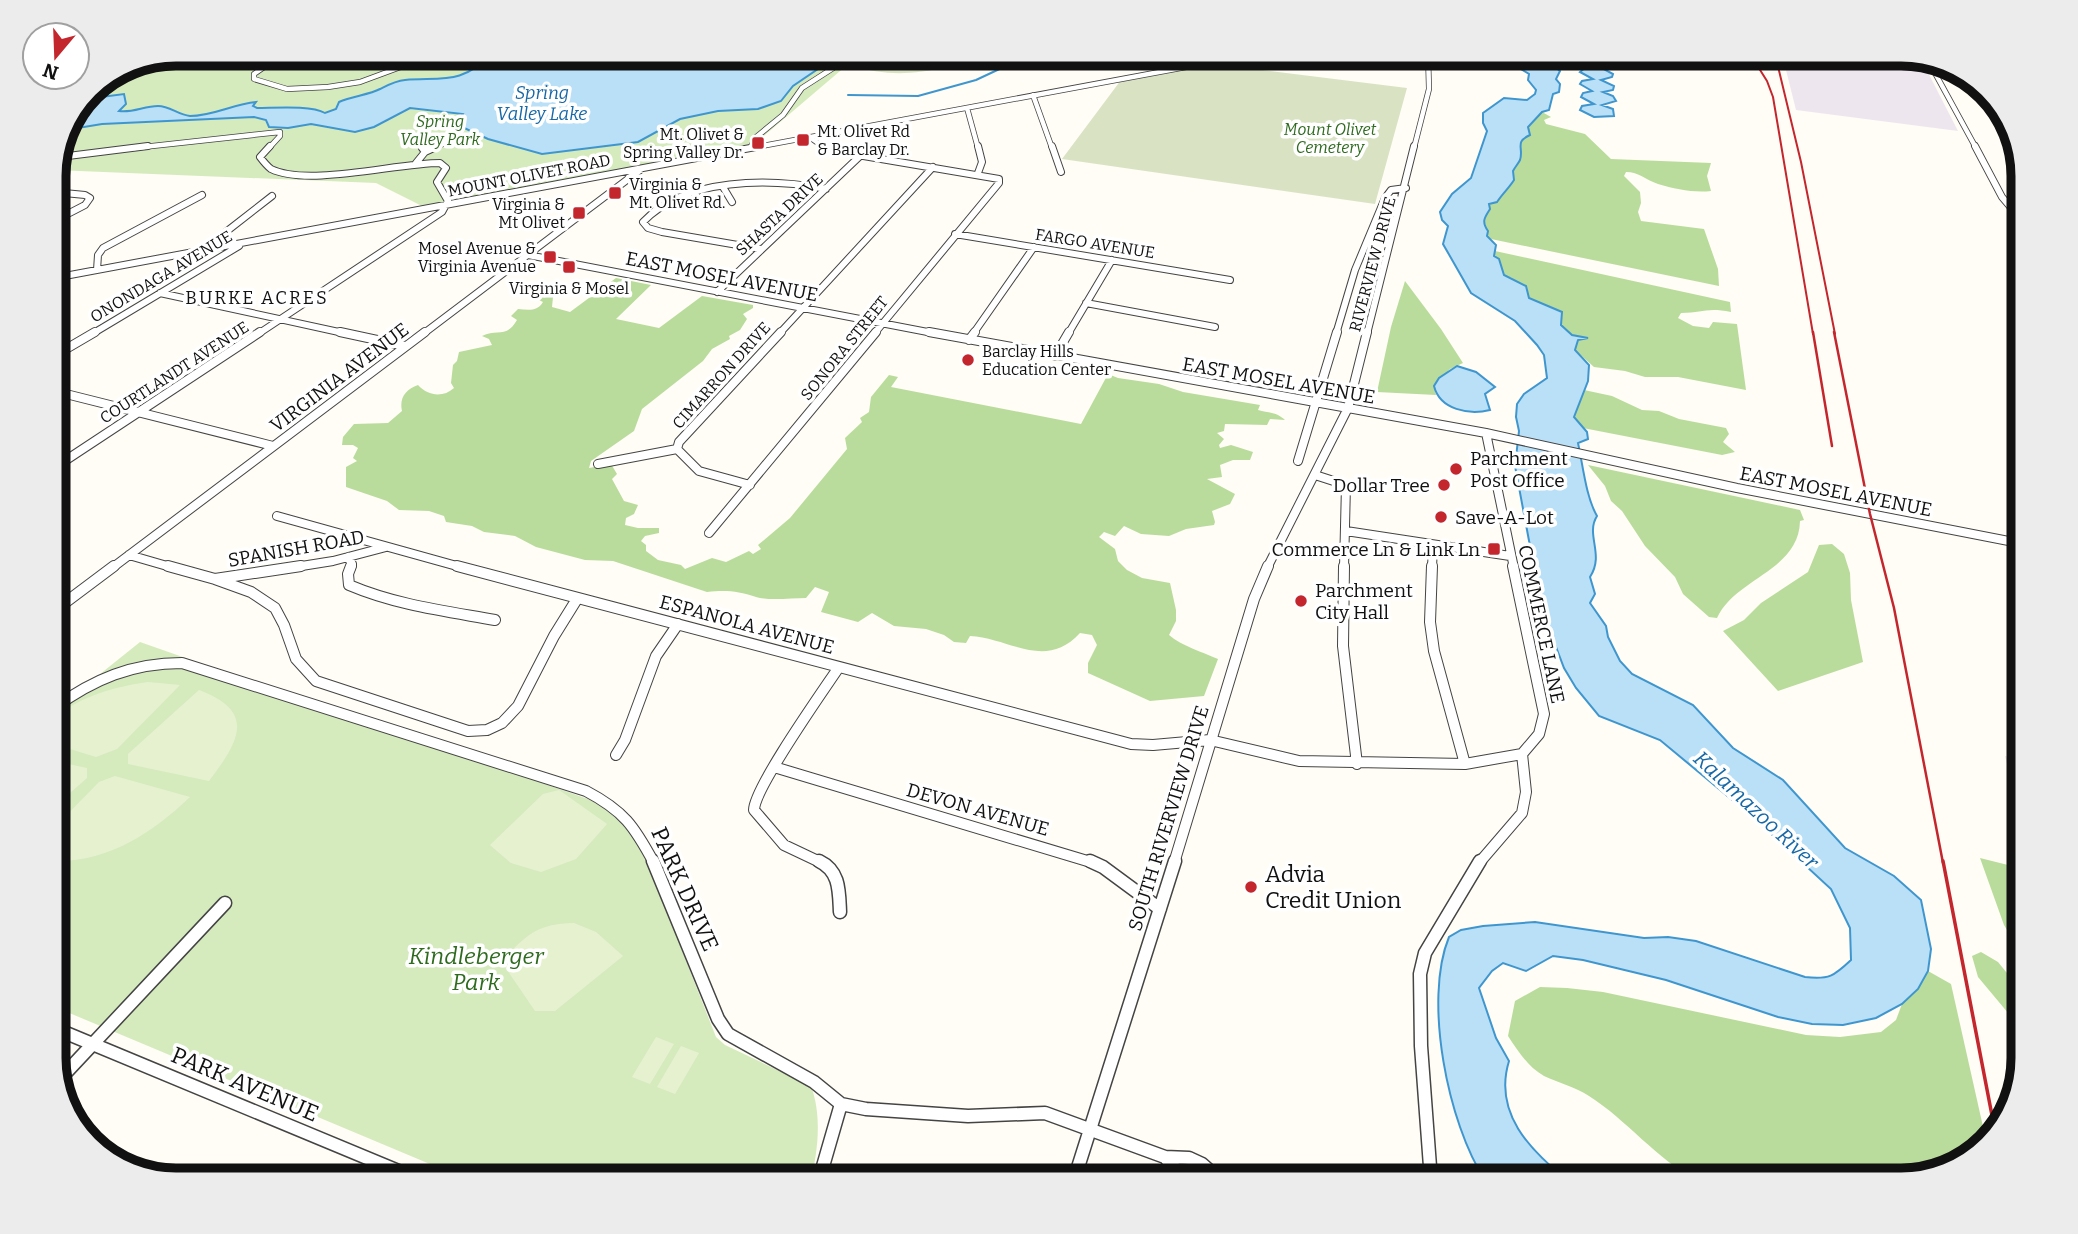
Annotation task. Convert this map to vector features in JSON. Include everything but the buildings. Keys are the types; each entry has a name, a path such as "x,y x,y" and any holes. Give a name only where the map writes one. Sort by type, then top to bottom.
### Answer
{"street":[{"path":"265,66 254,74 254,79 291,90 339,86 373,78 403,66"},
{"path":"751,147 755,138 783,115 802,88 836,66"},
{"name":"MOUNT OLIVET ROAD","path":"67,276 1191,66"},
{"name":"RIVERVIEW DRIVE","path":"1315,475 1348,408 1406,188 1429,89 1428,66"},
{"path":"1934,71 1986,170 2011,208"},
{"path":"1033,95 1061,172"},
{"path":"808,136 822,147 860,156 978,173 982,162 967,108"},
{"path":"69,156 270,130 281,134 260,157 265,167 277,172 319,175 435,162 445,166 437,182 443,189 448,205"},
{"path":"416,163 425,152"},
{"name":"SHASTA DRIVE","path":"717,292 860,156"},
{"name":"CIMARRON DRIVE","path":"750,485 700,472 684,461 677,449 688,430 933,167"},
{"name":"VIRGINIA AVENUE","path":"67,601 642,168"},
{"name":"SONORA STREET","path":"709,533 999,183 999,179 978,173"},
{"path":"761,249 662,232 643,224 650,213 667,203 723,187 766,181 826,189"},
{"path":"723,187 732,202"},
{"path":"1298,461 1355,270 1380,209 1391,190 1406,188"},
{"path":"67,193 85,195 90,201 67,214"},
{"path":"97,270 98,255 103,248 202,195"},
{"path":"203,250 272,196"},
{"name":"COURTLANDT AVENUE","path":"67,460 442,212 448,205"},
{"name":"FARGO AVENUE","path":"956,234 1230,280"},
{"name":"ONONDAGA AVENUE","path":"67,348 246,242"},
{"path":"969,340 1034,247"},
{"name":"EAST MOSEL AVENUE","path":"528,255 1055,356 1486,433 2011,541"},
{"path":"1055,356 1112,260"},
{"path":"160,293 405,346"},
{"path":"1086,303 1215,327"},
{"path":"67,393 273,446"},
{"name":"COMMERCE LANE","path":"1486,433 1544,714 1539,734 1522,754"},
{"path":"598,464 677,449"},
{"path":"1315,475 1346,485 1343,646 1357,764"},
{"name":"SOUTH RIVERVIEW DRIVE","path":"1078,1168 1254,599 1273,554 1315,475"},
{"name":"ESPANOLA AVENUE","path":"277,516 578,599 1131,744 1153,745 1210,740"},
{"path":"1346,531 1510,556"},
{"path":"1433,545 1430,622 1434,651 1465,764"},
{"name":"SPANISH ROAD","path":"129,555 215,579 348,557 387,547"},
{"path":"348,557 352,564 348,574 349,585 364,592 495,620"},
{"path":"215,579 252,592 273,608 279,615 294,658 300,668 316,681 468,731 487,730 502,723 518,706 554,636 578,599"},
{"path":"616,755 625,740 656,656 678,624"},
{"name":"PARK DRIVE","path":"67,698 109,673 166,662 195,666 574,787 600,798 635,828 657,868 718,1018 728,1034 814,1082 841,1104 866,1109 968,1116 1032,1112 1057,1116 1165,1157"},
{"path":"839,667 774,767 757,796 754,810 784,845 825,864 833,872 838,882 840,912"},
{"path":"1210,740 1285,759 1357,764 1465,764 1522,754 1526,792 1522,813 1481,859 1425,953 1420,974 1430,1168"},
{"name":"DEVON AVENUE","path":"774,767 1084,858 1103,867 1160,909"},
{"path":"68,1071 225,904"},
{"name":"PARK AVENUE","path":"67,1033 391,1168"},
{"path":"822,1168 841,1104"},
{"path":"1165,1157 1179,1155 1193,1158 1205,1168"},
{"path":"1165,1157 1174,1168"}],"shaded area":[{"path":"1785,66 1916,67 1926,69 1958,131 1796,110"},
{"path":"2005,756 2011,758 2011,780"}],"green space":[{"name":"Spring Valley Park","path":"177,66 846,66 751,147 428,209 376,183 67,169 70,148 78,128 89,110 104,94 141,72"},
{"path":"853,66 949,66 921,72 875,71"},
{"name":"Mount Olivet Cemetery","path":"1203,66 1231,66 1407,88 1375,204 1062,159 1121,80"},
{"path":"1542,112 1551,117 1544,120 1546,124 1585,134 1611,159 1711,163 1707,176 1711,191 1691,191 1658,184 1631,172 1626,172 1624,176 1640,192 1638,212 1641,221 1704,229 1718,269 1719,286 1487,236 1484,217 1489,204 1509,187 1513,171 1521,159 1519,143 1528,127"},
{"path":"1495,251 1730,302 1731,312 1710,310 1681,313 1678,318 1693,326 1709,328 1713,322 1737,324 1746,390 1678,377 1645,377 1594,367 1575,350 1578,340 1585,338 1572,335 1561,325 1562,312 1529,298 1512,278 1504,275 1494,257"},
{"path":"616,278 651,285 616,319 659,328 702,296 753,305 753,308 743,314 747,319 740,330 712,349 703,361 642,409 634,431 591,461 589,468 611,464 617,474 612,479 624,501 638,505 634,514 626,518 625,525 659,528 659,533 645,536 641,541 646,545 646,551 658,560 681,565 685,569 712,558 726,562 749,551 753,554 761,549 758,545 790,518 847,449 845,438 862,422 860,418 869,412 871,397 889,375 898,377 891,387 1081,424 1108,374 1159,384 1183,392 1260,405 1258,410 1282,417 1285,420 1270,419 1267,425 1225,424 1224,431 1217,433 1224,439 1219,445 1220,448 1231,445 1253,452 1250,460 1233,460 1220,465 1222,477 1207,479 1235,494 1230,504 1212,511 1214,525 1186,529 1169,536 1141,534 1124,526 1115,536 1104,532 1099,537 1115,549 1118,561 1127,570 1142,578 1170,583 1176,621 1169,635 1186,646 1218,659 1204,696 1150,701 1088,673 1088,663 1097,645 1092,635 1080,633 1054,650 1040,651 970,636 966,643 954,642 944,635 926,629 894,626 872,613 858,622 821,612 829,592 815,587 806,598 768,599 743,593 707,592 613,561 585,560 536,547 515,536 484,532 472,526 446,522 444,516 429,511 399,510 387,501 346,487 346,467 357,461 353,458 358,448 342,445 343,437 354,424 388,423 402,411 404,395 418,385 426,392 436,394 450,391 454,388 451,383 453,365 459,352 492,345 489,339 482,336 505,331 513,326 517,320 511,316 518,309 532,310 538,307 543,302 533,297 534,295 553,297 552,307 570,312"},
{"path":"1405,281 1463,363 1450,369 1434,386 1436,395 1377,392 1391,327"},
{"path":"1584,390 1612,396 1642,410 1659,411 1679,419 1726,428 1729,434 1723,442 1735,452 1722,455 1583,428 1574,417"},
{"path":"1588,465 1800,510 1804,520 1800,521 1797,538 1789,552 1737,593 1717,618 1709,617 1683,594 1675,577 1645,546"},
{"path":"1832,544 1844,554 1850,573 1851,600 1863,662 1778,691 1723,631 1744,620 1761,603 1808,572 1819,545"},
{"name":"Kindleberger Park","path":"140,642 588,799 606,808 619,818 641,846 716,1037 725,1045 811,1086 817,1109 818,1133 814,1168 439,1168 67,1012 67,701"},
{"path":"148,682 180,685 117,749 96,757 67,748 67,709 99,694"},
{"path":"199,690 229,708 236,718 234,740 209,781 128,764 128,754"},
{"path":"67,764 87,768 87,778 67,796"},
{"path":"115,776 190,797 160,822 128,843 111,851 67,860 67,815 99,782"},
{"path":"559,790 607,824 576,859 541,872 511,863 490,845 543,794"},
{"path":"1980,858 2011,866 2011,937 2004,925"},
{"path":"574,923 596,932 623,956 555,1011 535,1011 501,961 533,933 550,926"},
{"path":"1981,952 1998,962 2011,978 2011,1016 1978,977 1972,956"},
{"path":"1928,971 1951,984 1984,1130 1956,1153 1916,1167 1678,1168 1589,1096 1538,1072 1508,1036 1515,1001 1540,987 1603,992 1806,1035 1840,1037 1881,1032 1896,1020 1902,1004 1918,989"},
{"path":"656,1037 674,1044 650,1084 632,1077"},
{"path":"681,1046 699,1053 675,1094 657,1087"}],"water":[{"name":"Spring Valley Lake","path":"477,66 822,66 793,86 781,101 758,109 718,111 680,119 638,142 542,154 488,139 462,127 460,122 463,114 410,108 374,127 355,132 311,124 288,128 269,127 266,120 254,117 102,124 78,128 101,97 124,94 126,104 119,111 158,106 190,116 256,102 253,106 257,108 302,108 325,113 336,109 339,102 398,81 451,78"},
{"name":"Kalamazoo River","path":"1520,66 1554,66 1560,71 1556,79 1560,84 1559,92 1553,94 1549,110 1542,112 1528,127 1530,135 1522,140 1520,160 1513,171 1514,180 1497,202 1489,204 1490,209 1484,222 1487,236 1496,245 1494,256 1499,259 1504,275 1526,286 1529,298 1562,312 1561,325 1572,335 1588,338 1578,340 1575,350 1589,365 1588,381 1574,417 1587,432 1588,439 1578,443 1587,491 1597,516 1593,530 1596,560 1590,577 1595,594 1590,603 1606,626 1608,637 1620,661 1632,674 1693,705 1733,748 1783,780 1845,848 1894,876 1921,900 1931,949 1928,971 1918,989 1902,1004 1876,1018 1843,1025 1812,1024 1778,1017 1666,980 1583,960 1553,956 1526,971 1503,963 1492,971 1479,988 1496,1038 1509,1061 1505,1080 1511,1114 1528,1143 1554,1168 1478,1168 1460,1127 1450,1095 1439,1027 1438,994 1442,963 1449,937 1461,930 1535,922 1644,938 1668,937 1696,941 1805,977 1826,977 1851,960 1850,928 1831,889 1754,818 1660,740 1599,716 1564,668 1542,610 1515,466 1519,431 1517,404 1524,394 1547,378 1544,355 1515,321 1471,293 1443,244 1448,226 1442,220 1440,212 1452,194 1471,178 1487,131 1483,123 1483,113 1504,98 1527,100 1535,94 1536,90 1528,80 1529,74"},
{"path":"1586,67 1602,68 1613,74 1612,77 1601,80 1614,86 1613,90 1603,92 1613,96 1616,101 1602,105 1613,109 1614,116 1594,117 1580,110 1582,106 1594,104 1581,97 1583,93 1592,91 1580,84 1593,79 1580,72"},
{"path":"1457,366 1476,372 1495,387 1485,394 1490,410 1465,411 1442,401 1434,386 1439,378"}],"waterway":[{"path":"848,95 918,96 976,80 1006,66"}],"railway":[{"path":"1758,66 1773,97 1813,334"},
{"path":"1778,66 1801,162 1835,334"},
{"path":"1813,332 1832,446"},
{"path":"1834,332 1870,514 1894,608 1943,863"},
{"path":"1943,861 1993,1119"}],"place":[{"name":"Mt. Olivet Rd & Barclay Dr.","path":"803,140"},
{"name":"Mt. Olivet & Spring Valley Dr.","path":"758,143"},
{"name":"Virginia & Mt. Olivet Rd.","path":"615,193"},
{"name":"Virginia & Mt Olivet","path":"579,213"},
{"name":"Mosel Avenue & Virginia Avenue","path":"550,257"},
{"name":"Virginia & Mosel","path":"569,267"},
{"name":"Barclay Hills Education Center","path":"968,360"},
{"name":"Parchment Post Office","path":"1456,469"},
{"name":"Dollar Tree","path":"1444,485"},
{"name":"Save-A-Lot","path":"1441,517"},
{"name":"Commerce Ln & Link Ln","path":"1494,549"},
{"name":"Parchment City Hall","path":"1301,601"},
{"name":"Advia Credit Union","path":"1251,887"}],"district":[{"name":"BURKE ACRES","path":"257,298"}]}
